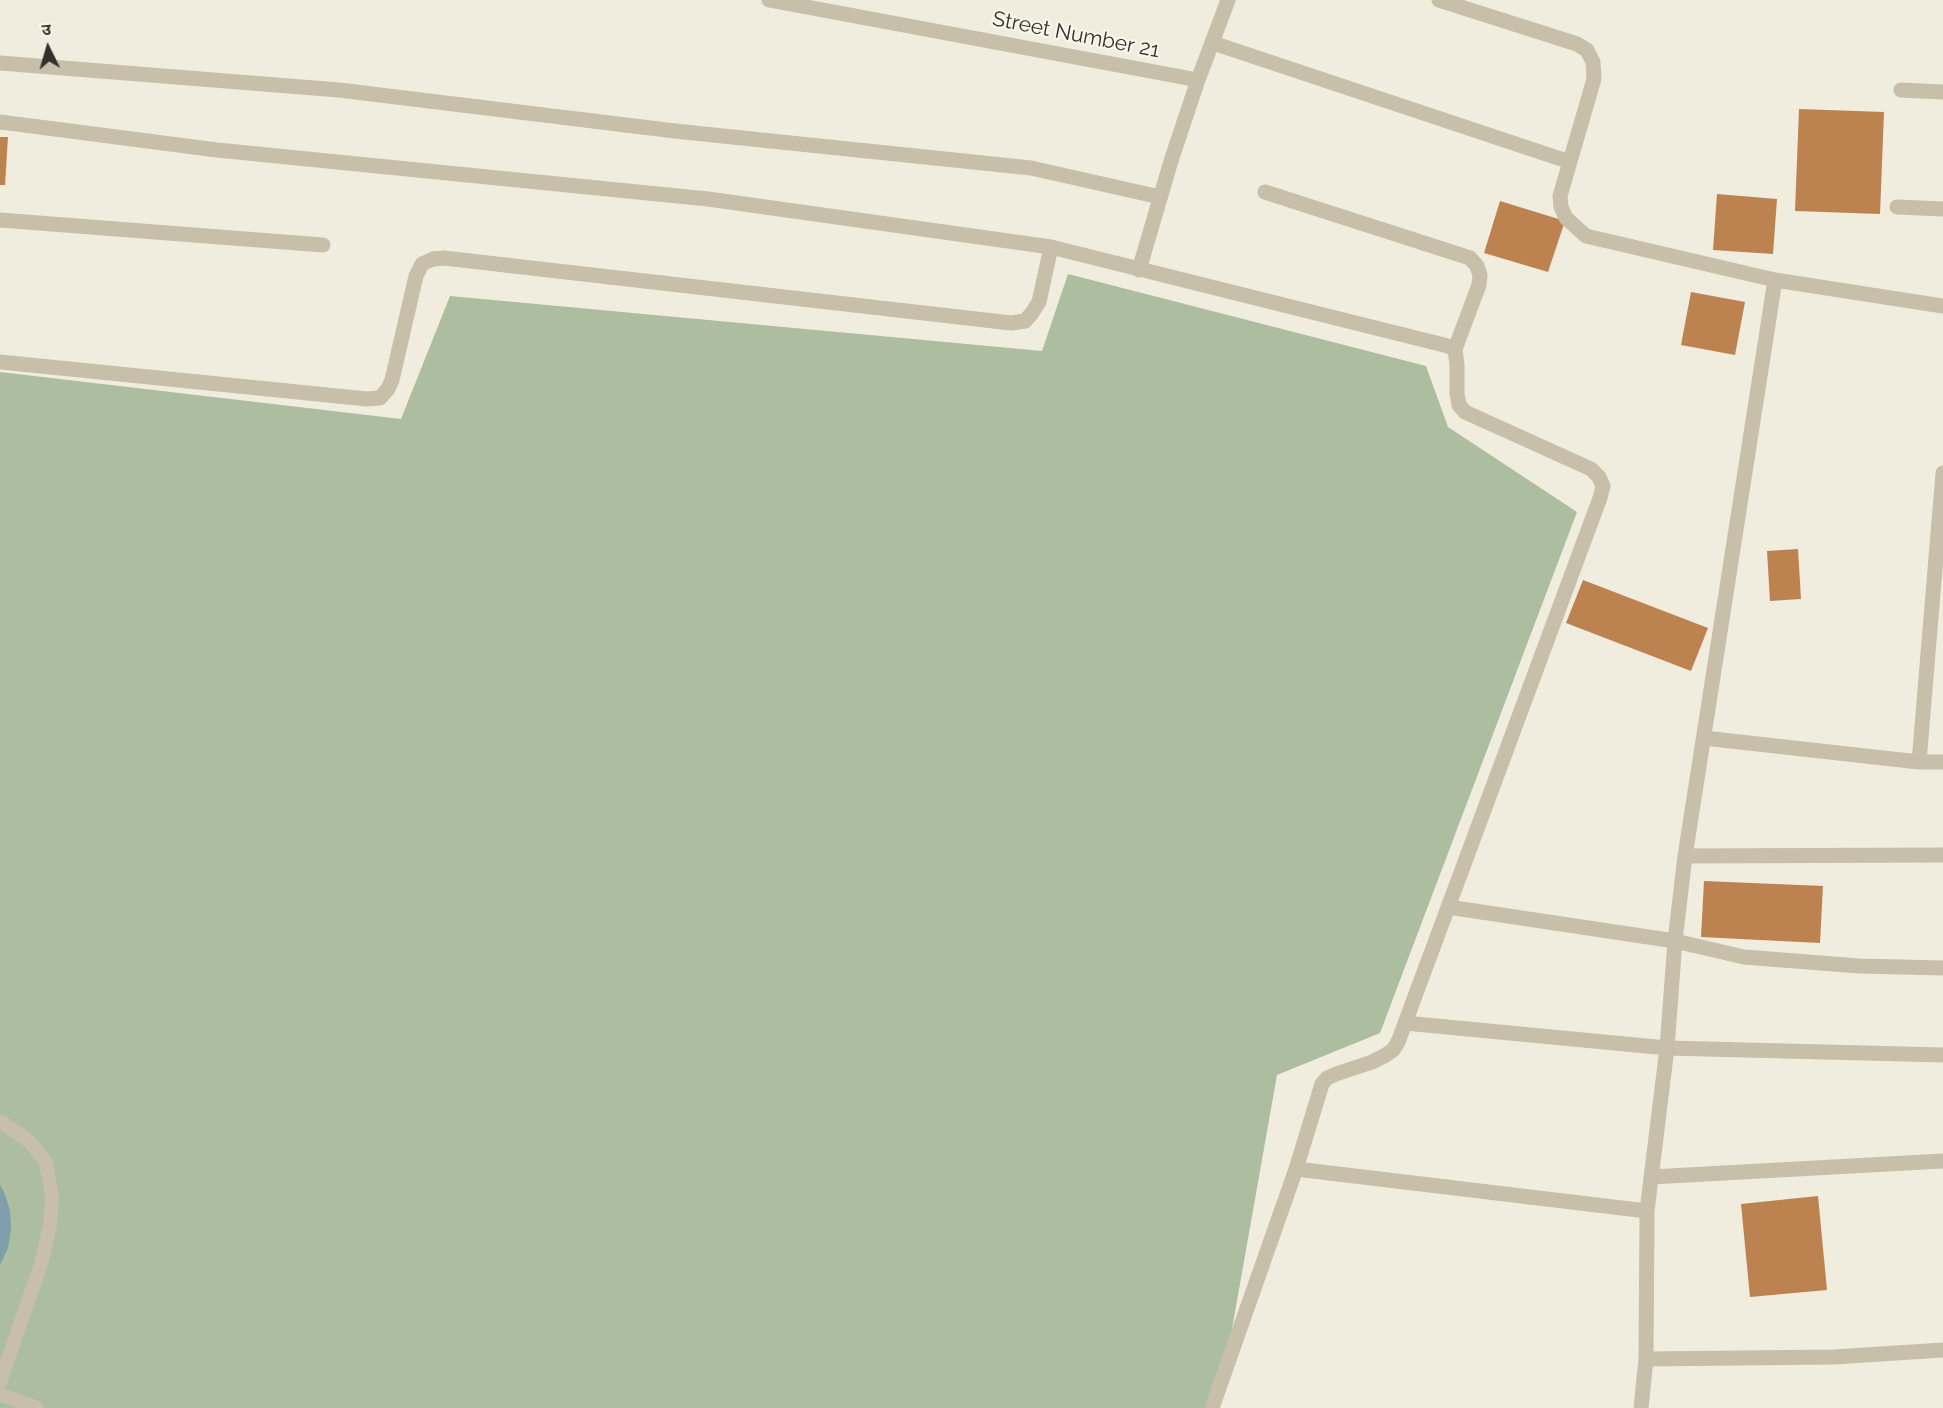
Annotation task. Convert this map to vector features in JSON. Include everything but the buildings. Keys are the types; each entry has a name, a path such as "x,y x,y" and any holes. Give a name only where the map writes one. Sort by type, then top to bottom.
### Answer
{"street":[{"name":"Street Number 21","path":"769,0 1198,80"},
{"path":"1139,270 1198,80 1228,0"},
{"path":"1439,0 1576,44 1587,50 1593,62 1593,79 1560,196 1561,207 1566,218 1586,236 1775,280 1943,306"},
{"path":"1213,43 1570,162"},
{"path":"0,63 339,90 675,131 1031,168 1160,197"},
{"path":"1901,90 1943,92"},
{"path":"0,122 216,150 708,199 1051,247 1448,346 1455,350"},
{"path":"1212,1408 1296,1169 1322,1083 1328,1078 1372,1062 1393,1050 1398,1042 1603,486 1599,477 1591,469 1465,412 1459,405 1455,350 1479,285 1480,275 1477,266 1470,258 1265,192"},
{"path":"1897,207 1943,209"},
{"path":"0,220 323,245"},
{"path":"0,362 343,397 380,398 392,380 416,276 422,264 433,259 444,258 1011,323 1025,321 1039,302 1051,247"},
{"path":"1641,1408 1646,1359 1647,1211 1667,1048 1675,942 1685,856 1775,280"},
{"path":"1919,762 1943,473"},
{"path":"1704,738 1919,762 1943,762"},
{"path":"1685,856 1943,855"},
{"path":"1448,907 1675,942 1744,957 1859,966 1943,968"},
{"path":"1405,1023 1667,1048 1943,1055"},
{"path":"1651,1177 1943,1161"},
{"path":"1296,1169 1647,1211"},
{"path":"1646,1359 1834,1357 1943,1350"}],"lane":[{"path":"0,1121 30,1142 46,1162 51,1196 50,1225 41,1264 0,1382"},
{"path":"0,1394 37,1408"}],"green space":[{"path":"1068,274 1426,366 1448,427 1577,512 1380,1033 1277,1075 1218,1408 0,1408 0,372 401,419 450,296 1042,351"}],"water":[{"path":"0,1185 10,1210 11,1229 8,1248 0,1265"}]}
